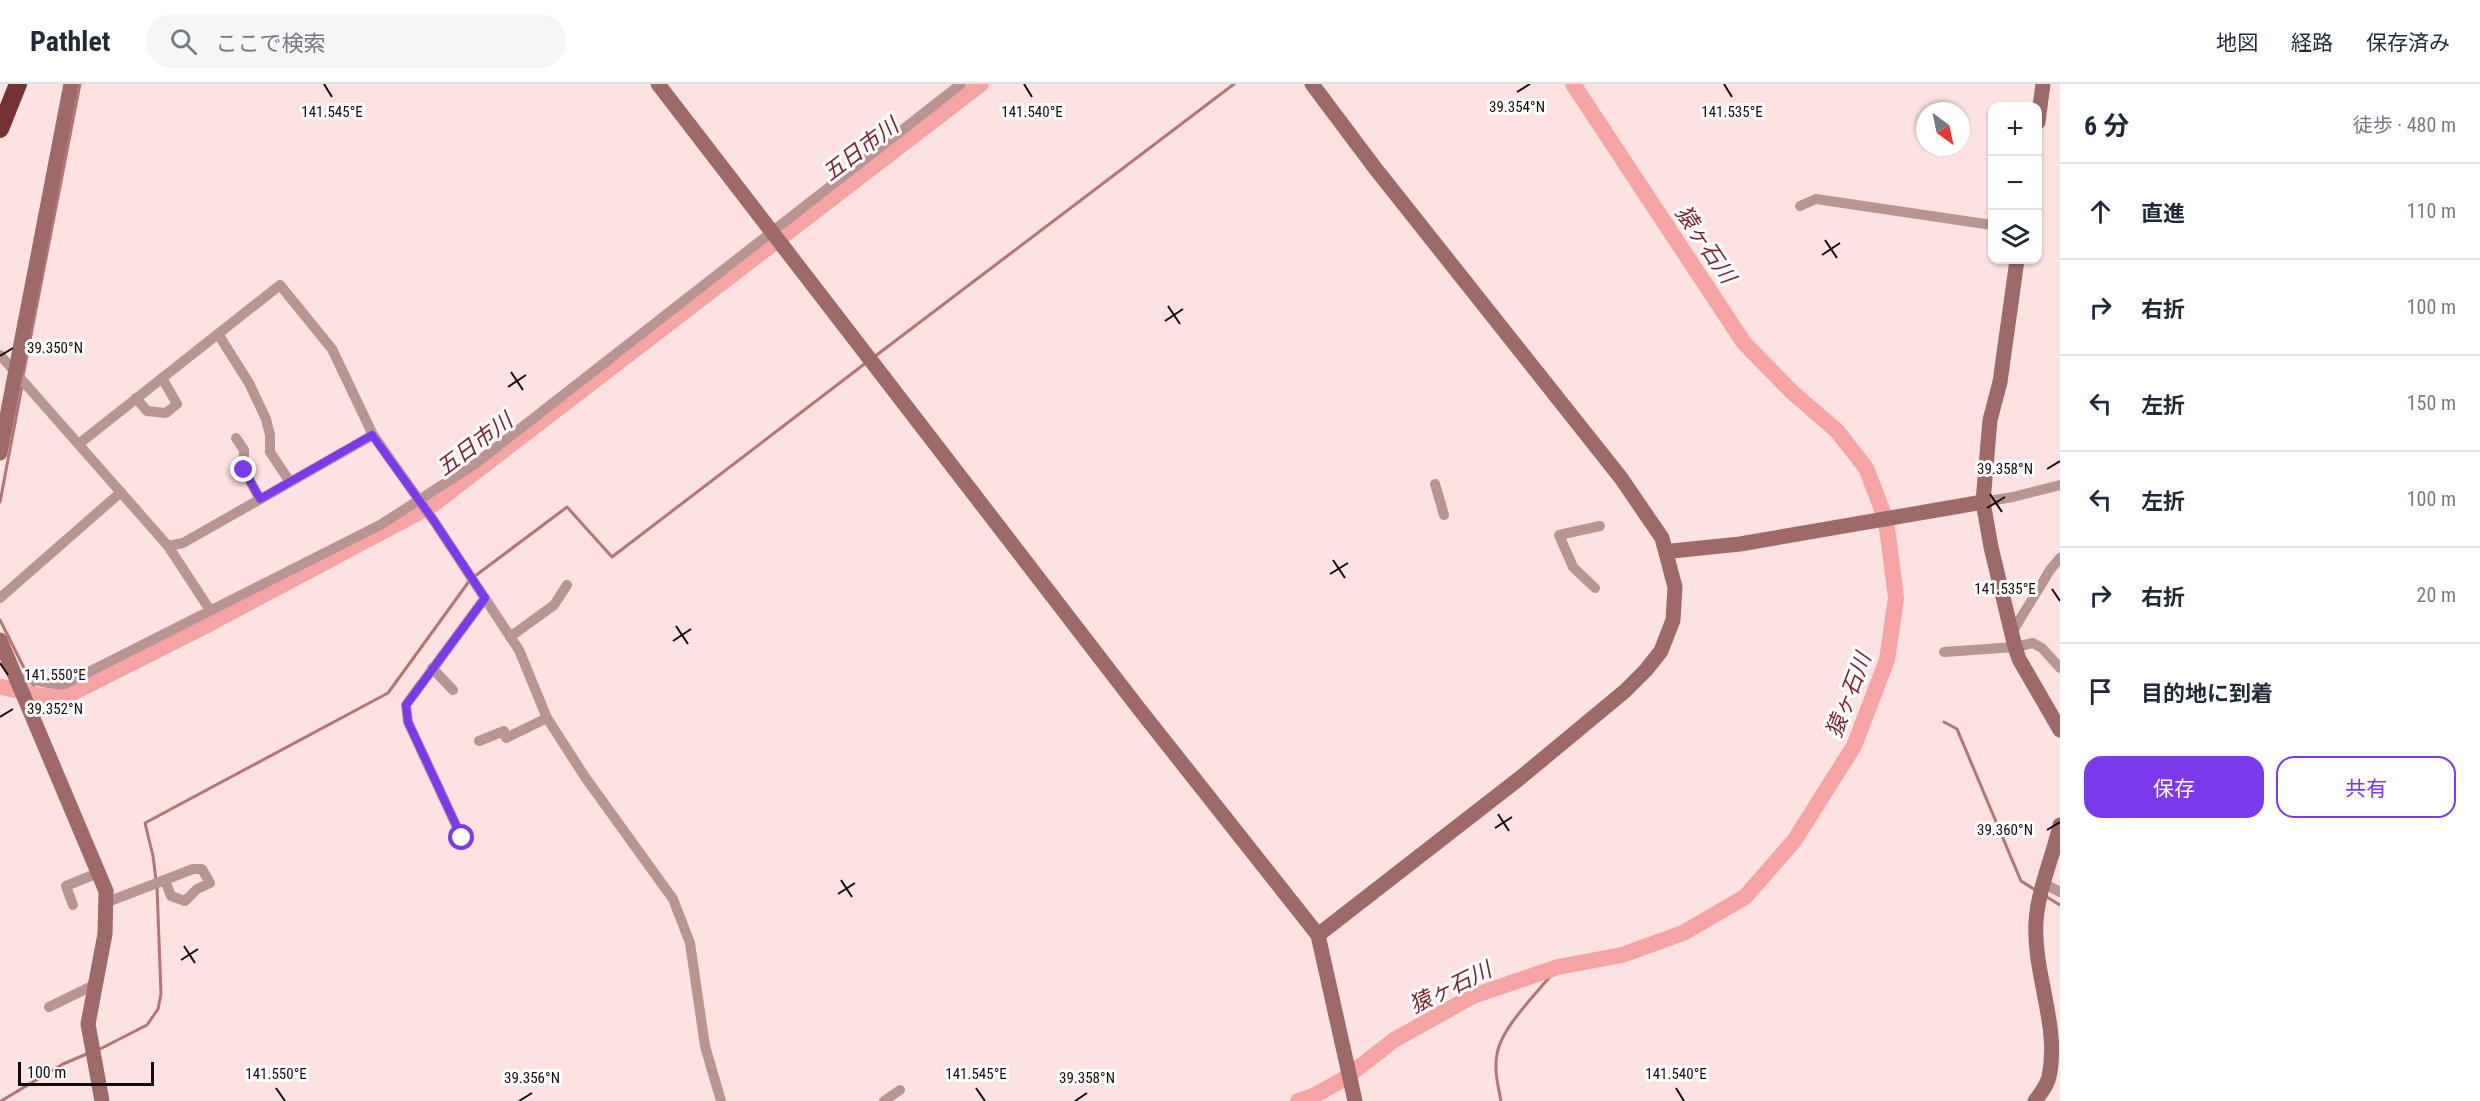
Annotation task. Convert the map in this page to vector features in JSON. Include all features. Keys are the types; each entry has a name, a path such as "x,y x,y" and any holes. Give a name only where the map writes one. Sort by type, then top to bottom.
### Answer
{"highway":[{"path":"0,129 18,84"}],"street":[{"path":"0,453 71,84"},
{"path":"658,84 1111,672 1318,935 1355,1101"},
{"path":"17,681 24,678 52,685 65,684 380,525 419,501 475,464 961,84"},
{"path":"1312,84 1375,168 1622,478 1662,538 1675,586 1673,620 1661,651 1625,691 1528,771 1318,935"},
{"path":"2040,102 2043,84"},
{"path":"1800,206 1816,199 1988,224"},
{"path":"2016,264 2000,382 1990,420 1983,502 1991,547 2019,659 2060,730"},
{"path":"80,443 280,285 332,349 372,435 434,521 519,650 547,718 585,777 673,899 690,943 705,1046 721,1101"},
{"path":"218,334 249,383 266,418 270,435 270,452 290,482"},
{"path":"0,355 80,443 168,546 210,610"},
{"path":"136,398 147,411 166,412 177,404 162,378"},
{"path":"168,546 183,543 372,435"},
{"path":"236,438 244,450 244,470 260,499"},
{"path":"1434,484 1444,515"},
{"path":"1668,555 1672,550 1740,544 2059,488"},
{"path":"0,598 121,492"},
{"path":"1595,588 1573,567 1559,535 1600,526"},
{"path":"2013,640 2050,570 2060,558"},
{"path":"510,637 554,604 567,585"},
{"path":"462,838 408,722 406,705 485,598"},
{"path":"0,640 106,891 105,934 88,1024 102,1101"},
{"path":"1944,652 2013,640 2032,643 2042,648 2060,668"},
{"path":"432,668 453,690"},
{"path":"479,741 504,731 506,738 547,718"},
{"path":"2035,1101 2049,1080 2055,1030 2036,923 2043,883 2060,825"},
{"path":"73,905 66,886 98,873"},
{"path":"105,903 165,880"},
{"path":"2043,883 2060,892"},
{"path":"49,1007 96,984"},
{"path":"884,1101 900,1090"}],"waterway":[{"path":"23,376 80,84"},
{"name":"五日市川","path":"0,687 44,696 72,693 205,626 431,506 981,84"},
{"path":"874,357 1234,84"},
{"name":"猿ヶ石川","path":"1298,1101 1313,1096 1344,1079 1394,1040 1473,996 1558,967 1622,955 1683,933 1745,897 1794,841 1854,746 1887,660 1896,598 1886,520 1866,468 1837,431 1792,392 1744,343 1573,84"},
{"path":"475,576 567,507 612,557 867,362"},
{"path":"0,502 22,386"},
{"path":"156,880 145,823 388,693 470,580"},
{"path":"0,620 27,674"},
{"path":"32,683 39,697"},
{"path":"1944,722 1957,729 2021,881 2037,891"},
{"path":"98,1050 147,1025 158,1009 161,994 157,887"},
{"path":"2045,896 2060,905"},
{"path":"1501,1101 1496,1066 1500,1043 1522,1009 1558,967"},
{"path":"1,1101 63,1064 89,1053"}],"route":[{"path":"244,470 260,499 372,435 434,521 485,598 406,705 408,722 462,838"}]}
